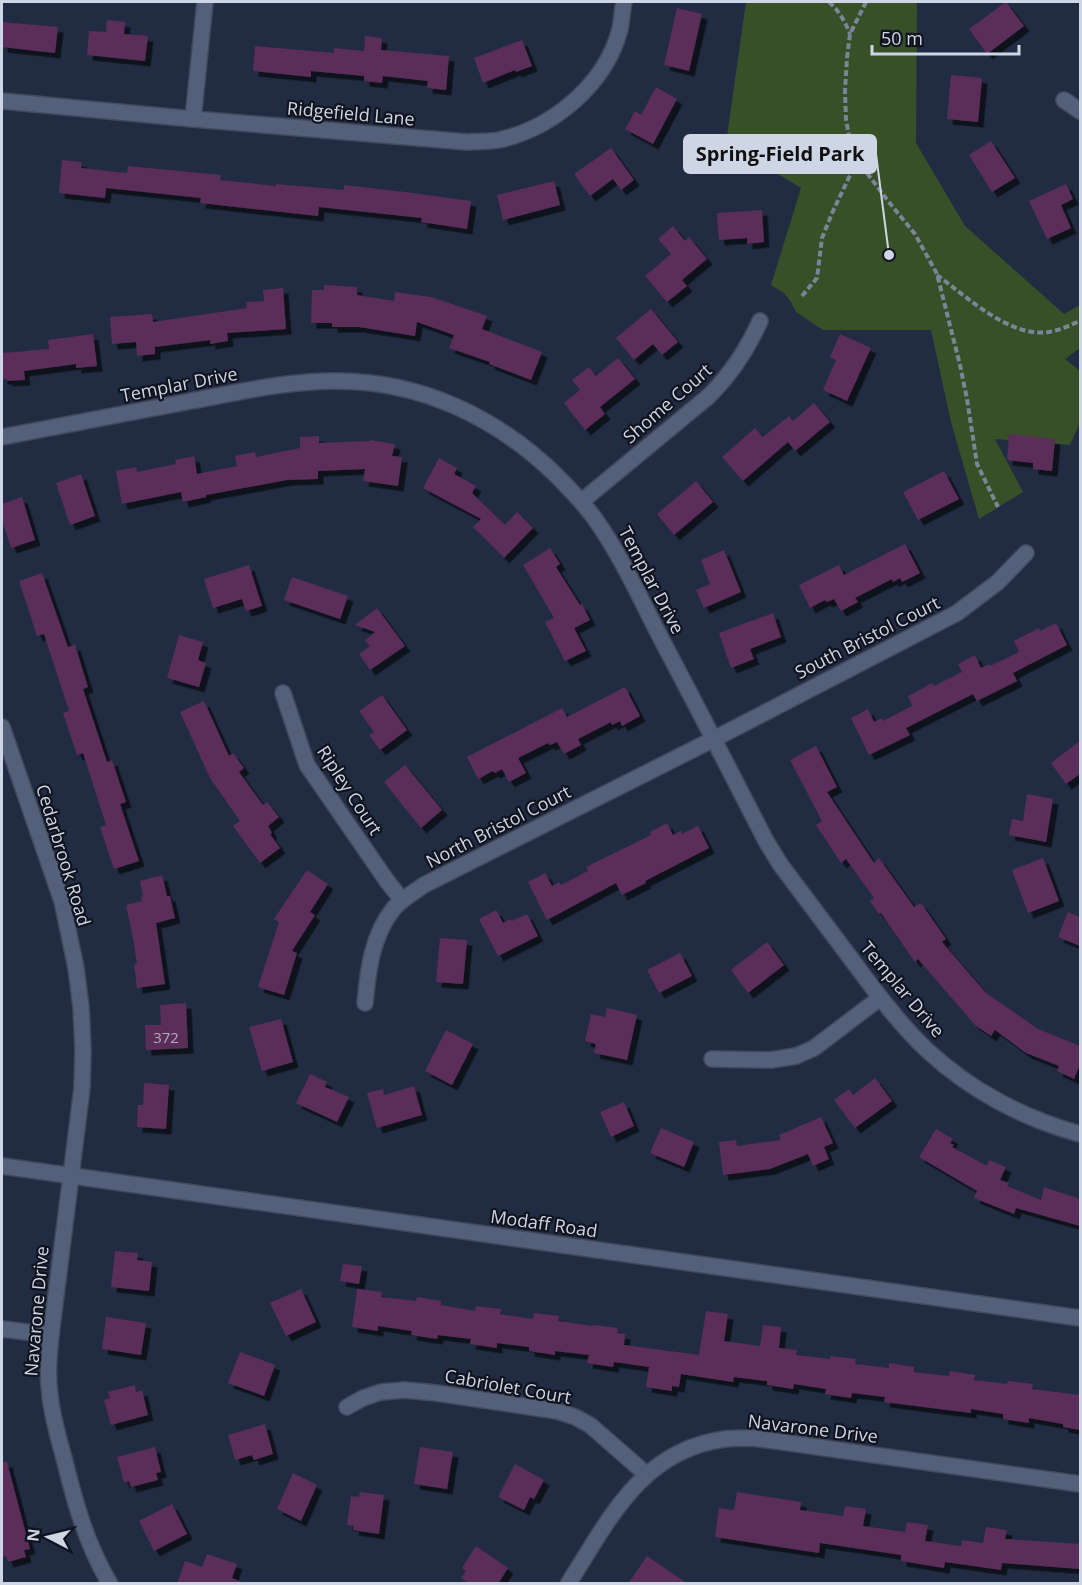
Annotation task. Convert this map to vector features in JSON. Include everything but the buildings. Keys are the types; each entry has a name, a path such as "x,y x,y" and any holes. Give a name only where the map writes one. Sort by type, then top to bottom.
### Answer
{"street":[{"path":"193,119 205,2"},
{"name":"Ridgefield Lane","path":"2,101 467,142 498,140 542,124 567,107 585,90 601,71 611,52 619,30 624,2"},
{"path":"1064,100 1080,111"},
{"name":"Shome Court","path":"582,501 724,381 750,344 760,321"},
{"name":"Templar Drive","path":"2,437 256,389 303,382 337,381 365,382 442,400 468,411 526,448 582,501 604,532 766,841 780,864 880,999 928,1051 956,1074 1022,1113 1080,1134"},
{"name":"South Bristol Court","path":"714,739 957,613 998,582 1026,553"},
{"name":"Ripley Court","path":"283,693 307,765 402,900"},
{"name":"Cedarbrook Road","path":"2,729 62,901 76,968 83,1050 82,1088 72,1176"},
{"name":"North Bristol Court","path":"365,1003 368,970 374,944 383,924 402,900 424,885 714,739"},
{"path":"712,1059 771,1060 796,1056 814,1048 880,999"},
{"name":"Modaff Road","path":"2,1166 1080,1318"},
{"name":"Navarone Drive","path":"72,1176 66,1207 48,1363 49,1393 53,1416 87,1538 110,1584"},
{"path":"2,1329 51,1335"},
{"name":"Cabriolet Court","path":"347,1407 381,1392 405,1390 557,1411 590,1425 646,1474"},
{"name":"Navarone Drive","path":"568,1584 619,1504 646,1474 665,1460 703,1443 753,1438 1080,1484"}],"path":[{"path":"829,2 845,21 850,34"},
{"path":"802,296 817,278 822,238 854,167 854,156 846,120 846,58 850,34 866,2"},
{"path":"851,145 864,169 915,234 937,274 960,364 977,464 998,507"},
{"path":"937,274 990,314 1021,329 1048,332 1080,321"}],"green space":[{"path":"746,2 917,2 916,143 965,226 1064,314 1080,305 1080,348 1065,359 1080,371 1080,422 1070,445 995,439 1023,492 979,519 951,422 931,330 823,330 796,312 784,293 771,285 801,188 726,143"}],"place":[{"name":"Spring-Field Park","path":"889,255"}]}
